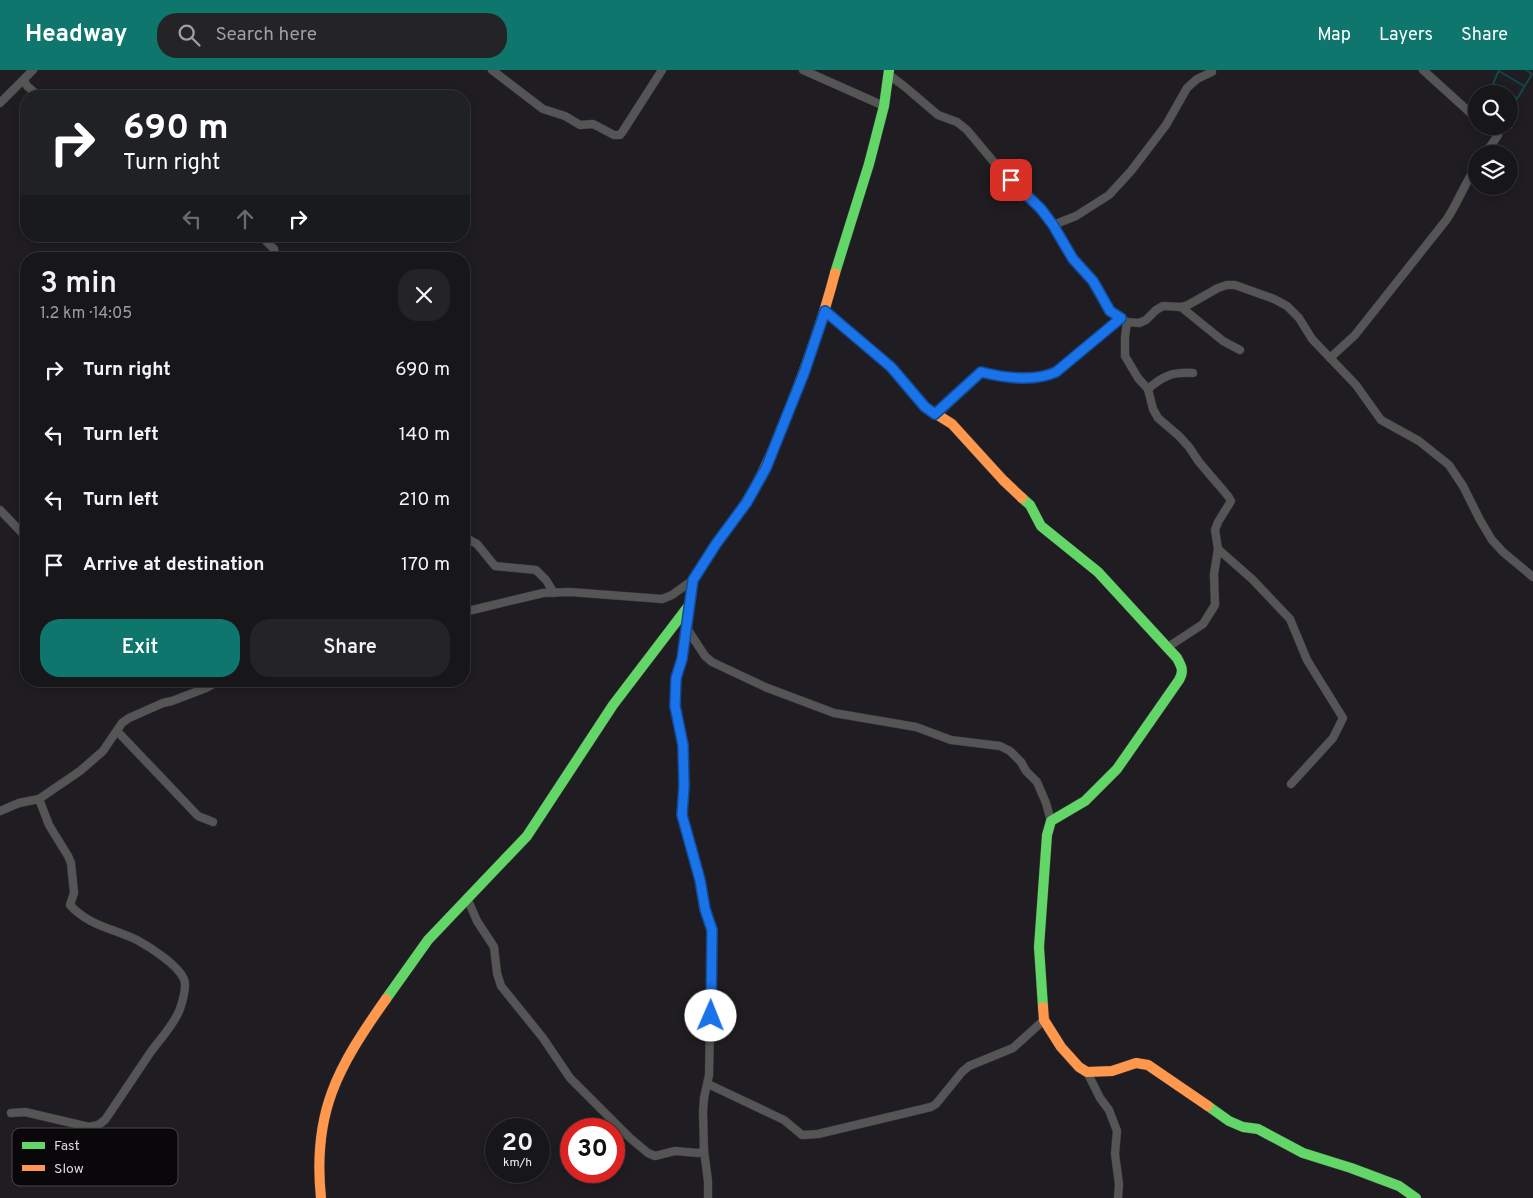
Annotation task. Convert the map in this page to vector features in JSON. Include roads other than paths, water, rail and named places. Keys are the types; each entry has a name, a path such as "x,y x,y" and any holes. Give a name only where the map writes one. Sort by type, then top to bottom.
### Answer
{"street":[{"path":"0,103 33,70"},
{"path":"492,70 543,109 565,116 580,124 593,124 614,135 618,135 623,131 662,70"},
{"path":"803,70 884,106"},
{"path":"1423,70 1468,111"},
{"path":"1053,225 1076,216 1109,195 1131,171 1166,125 1187,88 1198,79 1212,72"},
{"path":"470,611 529,596 570,592 662,599 672,595 693,580 716,544 747,502 766,468 804,373 860,195 884,106 889,73"},
{"path":"889,73 938,115 957,122 967,130 993,162 1041,209 1073,259 1093,281 1110,311 1124,320 1139,323 1164,306 1181,307 1218,288 1235,285 1274,299 1287,306 1299,318 1312,339 1356,384 1381,420 1419,442 1449,465 1463,486 1492,540 1503,552 1533,577"},
{"path":"24,80 32,90"},
{"path":"1330,358 1355,335 1447,218 1457,203 1468,179"},
{"path":"267,242 274,249 274,252"},
{"path":"1181,307 1223,341 1240,350"},
{"path":"825,311 891,367 925,407 952,424 1003,480 1030,505 1041,526 1098,572 1168,647 1182,667 1182,674 1165,702 1117,769 1079,806 1061,813 1051,821"},
{"path":"1124,320 1125,356 1138,378 1148,389 1153,409 1158,418 1184,442 1231,502 1215,530 1218,549 1214,574 1215,605 1203,624 1168,647"},
{"path":"935,414 981,372 1029,379 1045,377 1056,372 1124,320"},
{"path":"1148,389 1166,376 1177,372 1193,373"},
{"path":"0,510 20,531"},
{"path":"470,540 477,544 495,566 536,570 546,580 554,593"},
{"path":"1218,549 1252,579 1290,619 1307,660 1343,718 1333,738 1291,784"},
{"path":"693,580 682,659 676,678 675,706 683,745 684,786 682,815 712,930 708,1084 703,1112 708,1198"},
{"path":"321,1198 318,1170 319,1148 326,1107 334,1084 356,1042 428,940 527,836 613,705 690,604"},
{"path":"686,627 705,656 712,662 790,698 834,713 916,728 951,740 1000,746 1010,751 1037,782 1046,802 1051,821 1047,835 1040,947 1044,1020 1061,1047 1086,1072 1109,1110 1117,1131 1115,1154 1119,1184 1118,1198"},
{"path":"0,811 19,803 39,799 89,764 106,748 122,723 133,715 208,687"},
{"path":"117,731 198,816 212,822"},
{"path":"11,1113 25,1112 89,1127 98,1125 105,1120 175,1019 184,999 185,989 184,980 179,972 164,958 137,940 86,919 79,915 70,905 74,893 71,863 49,825 39,799"},
{"path":"467,898 476,921 494,948 497,973 501,986 543,1038 570,1078 630,1138 648,1153 655,1156 675,1151 698,1153 704,1150"},
{"path":"708,1084 784,1120 802,1135 818,1134 931,1107 936,1104 969,1066 1014,1048 1044,1020"},
{"path":"1086,1072 1112,1071 1136,1063 1148,1065 1229,1121 1243,1127 1258,1129 1303,1153 1399,1186 1416,1198"}],"waterway":[{"path":"1495,85 1493,84 1499,70"},
{"path":"1518,97 1532,74 1526,70"},
{"path":"1499,71 1524,86"}]}
